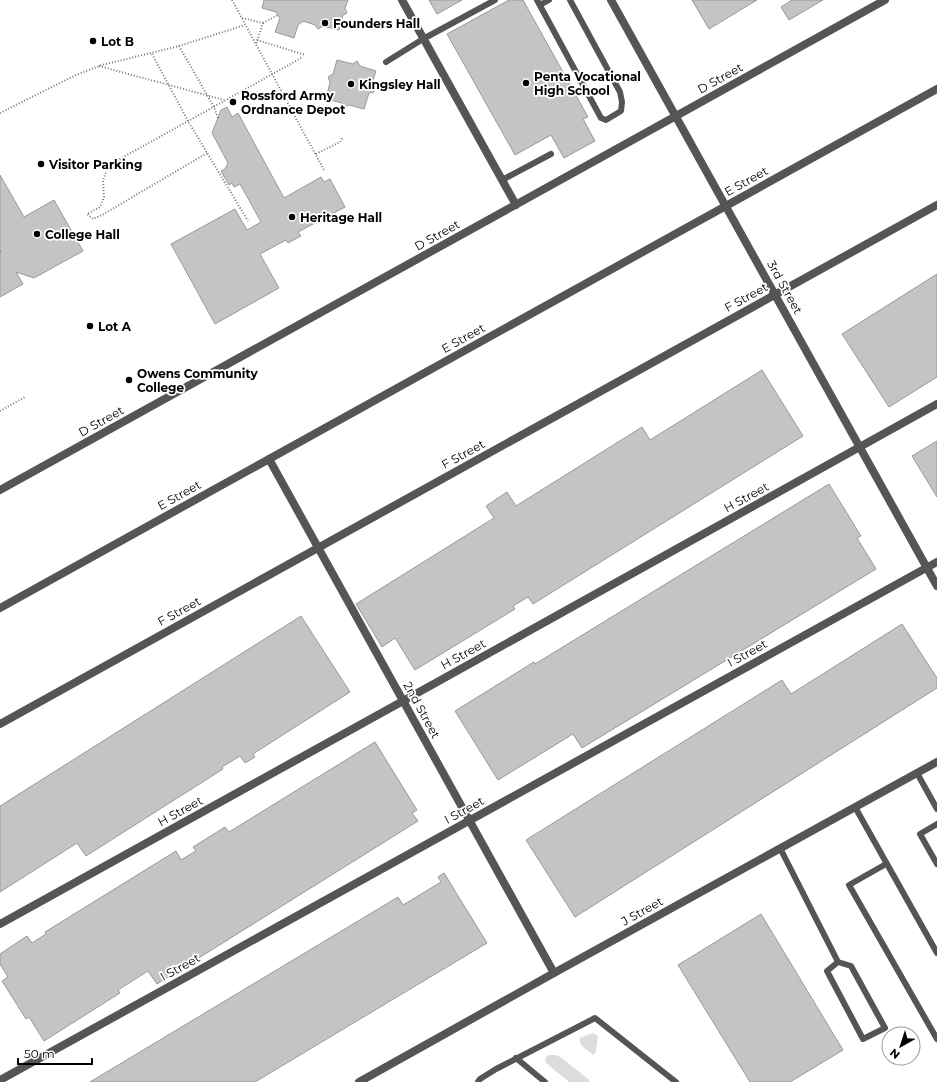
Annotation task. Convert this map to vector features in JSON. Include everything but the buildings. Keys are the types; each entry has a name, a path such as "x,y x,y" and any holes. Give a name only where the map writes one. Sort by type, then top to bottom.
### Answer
{"street":[{"path":"402,0 516,205"},
{"name":"3rd Street","path":"611,0 937,586"},
{"name":"D Street","path":"0,490 885,0"},
{"name":"E Street","path":"0,608 937,89"},
{"name":"F Street","path":"0,724 937,205"},
{"name":"H Street","path":"0,924 937,404"},
{"name":"2nd Street","path":"269,458 554,973"},
{"name":"I Street","path":"2,1079 937,562"},
{"name":"J Street","path":"359,1082 937,762"}],"lane":[{"path":"386,62 423,39 495,0"},
{"path":"549,0 538,2 601,118 606,120 621,111 622,102 620,92 570,0"},
{"path":"502,180 551,154"},
{"path":"917,773 937,809"},
{"path":"855,807 937,953"},
{"path":"937,824 920,834 937,864"},
{"path":"780,848 838,962 852,966 885,1028 863,1039 827,971 838,962"},
{"path":"886,864 849,885 937,1039"},
{"path":"478,1082 480,1079 516,1058 595,1018 676,1082"},
{"path":"516,1058 545,1082"}],"path":[{"path":"232,0 324,170"},
{"path":"256,44 263,23 278,15"},
{"path":"241,17 263,23"},
{"path":"0,114 76,75 98,66 179,46 245,25"},
{"path":"257,40 305,55"},
{"path":"179,46 214,107 218,118"},
{"path":"152,53 188,121 248,221"},
{"path":"207,153 102,215 93,219 87,214 100,207 104,197 102,181 106,169 111,164 303,57"},
{"path":"98,66 225,100"},
{"path":"291,108 302,112"},
{"path":"316,154 340,142 343,136"},
{"path":"0,412 25,397"}],"shaded area":[{"path":"593,1033 598,1036 596,1052 593,1055 582,1046 580,1043 580,1038"},
{"path":"549,1055 556,1055 562,1058 590,1082 569,1082 545,1062 546,1057"}],"place":[{"name":"Founders Hall","path":"325,23"},
{"name":"Lot B","path":"93,41"},
{"name":"Penta Vocational High School","path":"526,83"},
{"name":"Kingsley Hall","path":"351,84"},
{"name":"Rossford Army Ordnance Depot","path":"233,102"},
{"name":"Visitor Parking","path":"41,164"},
{"name":"Heritage Hall","path":"292,217"},
{"name":"College Hall","path":"37,234"},
{"name":"Lot A","path":"90,326"},
{"name":"Owens Community College","path":"129,380"}]}
